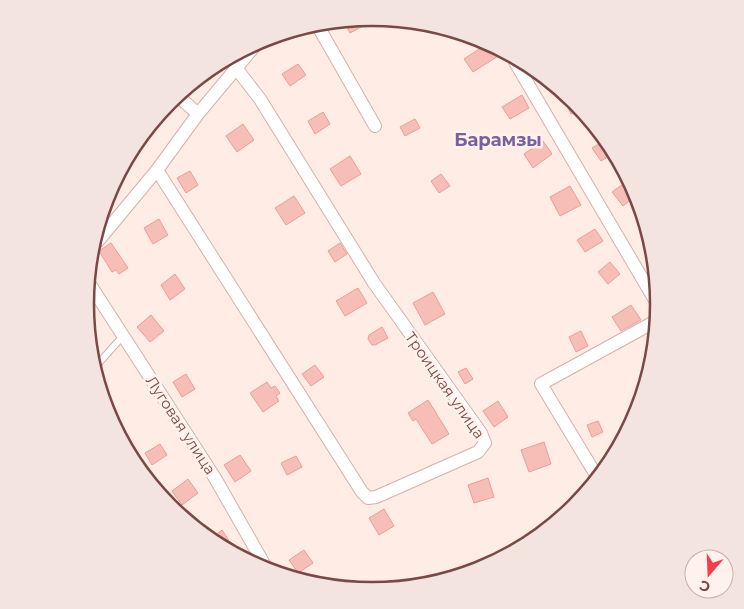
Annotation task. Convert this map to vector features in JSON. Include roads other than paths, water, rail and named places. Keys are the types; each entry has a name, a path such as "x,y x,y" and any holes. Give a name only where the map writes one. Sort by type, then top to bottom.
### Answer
{"street":[{"path":"320,32 375,126"},
{"path":"102,236 157,170 198,114 245,57"},
{"name":"Троицкая улица","path":"157,170 362,492 368,498 376,497 478,452 486,443 481,433 374,283 260,99 236,68"},
{"path":"519,68 650,293"},
{"path":"183,101 198,114"},
{"name":"Луговая улица","path":"94,291 215,478 262,560"},
{"path":"594,472 541,384 650,324"}],"lane":[{"path":"100,362 124,336"}],"district":[{"name":"Барамзы","path":"498,140"}]}
